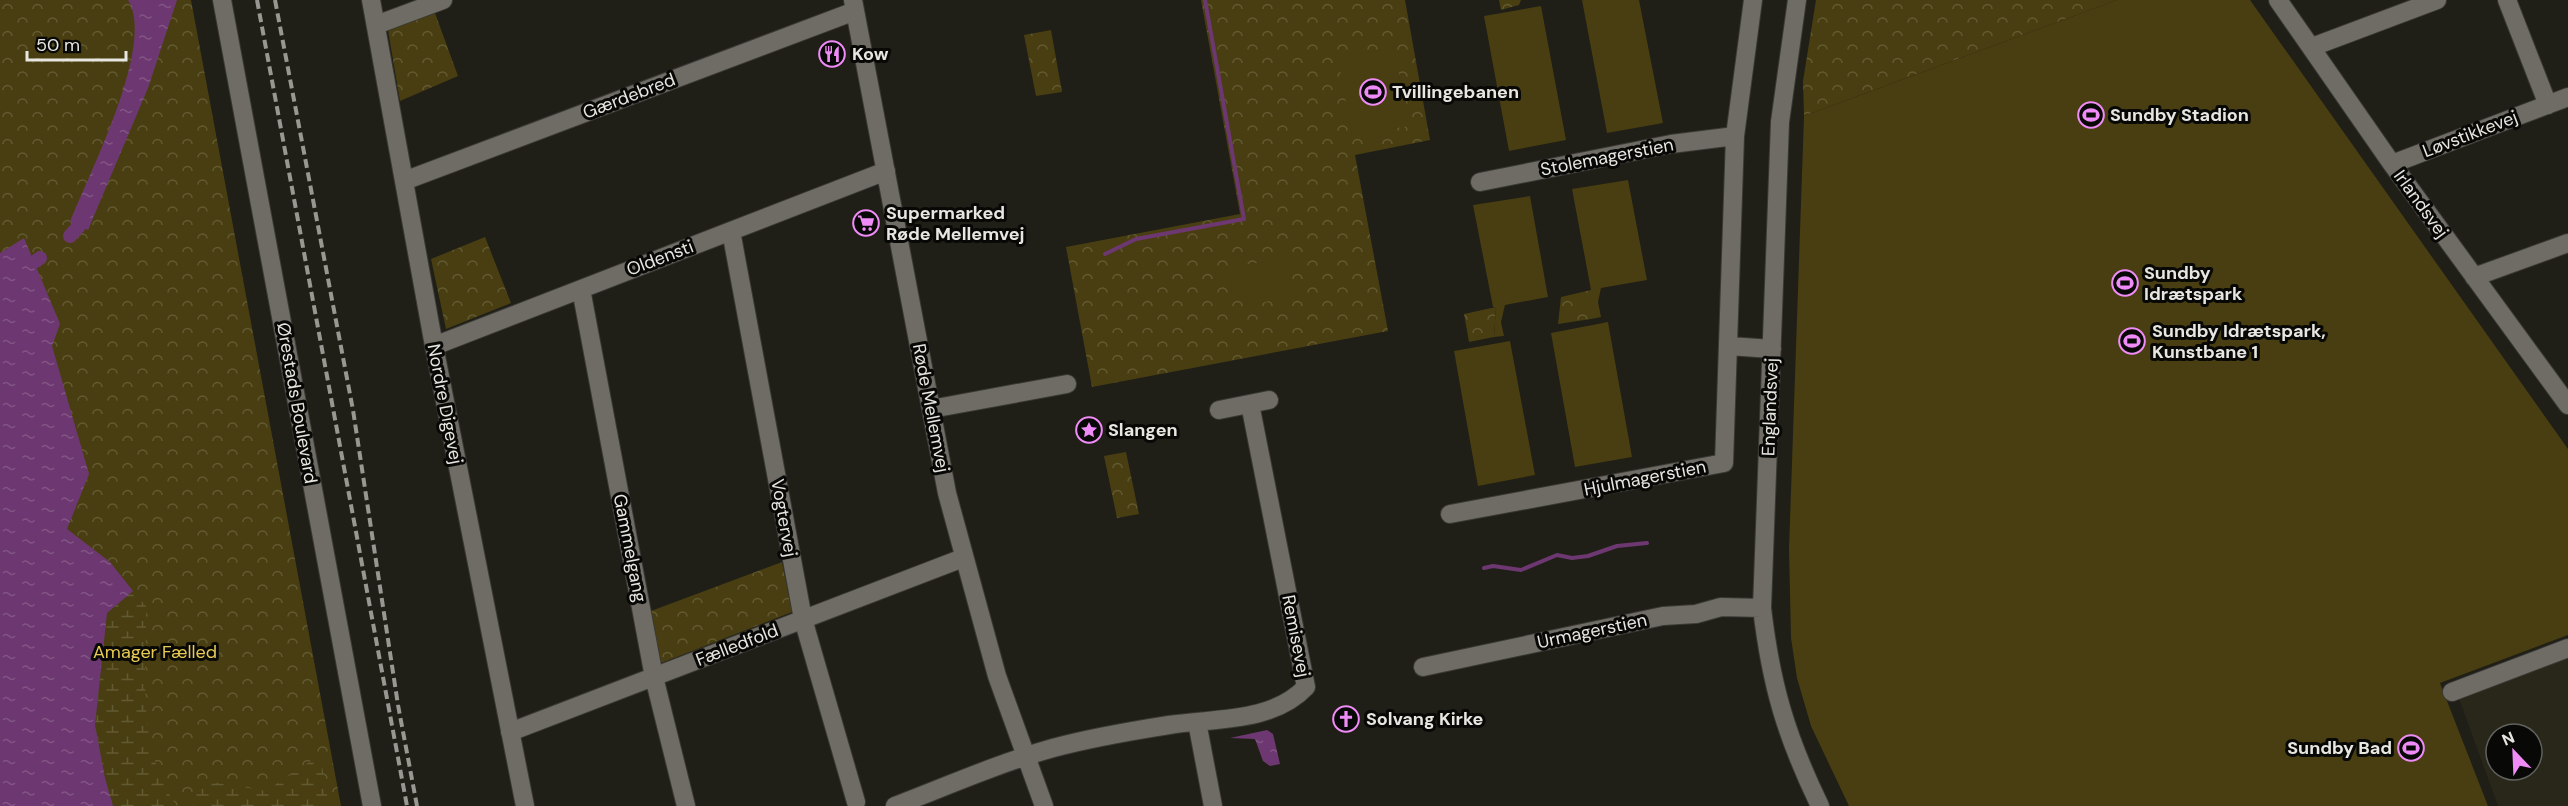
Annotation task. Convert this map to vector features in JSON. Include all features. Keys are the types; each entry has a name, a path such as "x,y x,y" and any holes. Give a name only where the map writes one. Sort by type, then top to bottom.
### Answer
{"street":[{"name":"Ørestads Boulevard","path":"222,0 372,806"},
{"name":"Nordre Digevej","path":"371,0 434,346 525,806"},
{"path":"376,25 443,0"},
{"name":"Hjulmagerstien","path":"1450,514 1724,464 1735,136 1753,0"},
{"name":"Englandsvej","path":"1797,0 1780,122 1762,608 1768,661 1777,701 1801,767 1820,806"},
{"name":"Irlandsvej","path":"2278,0 2474,277 2560,379 2568,405"},
{"path":"2312,47 2438,0"},
{"path":"2507,0 2548,105"},
{"name":"Røde Mellemvej","path":"854,6 947,494 994,666 1044,806"},
{"name":"Gærdebred","path":"404,181 854,6"},
{"name":"Løvstikkevej","path":"2392,164 2568,97"},
{"name":"Stolemagerstien","path":"1480,182 1671,144 1735,136"},
{"name":"Oldensti","path":"434,346 886,171"},
{"name":"Vogtervej","path":"731,231 803,619 856,802"},
{"path":"2474,277 2568,243"},
{"name":"Gammelgang","path":"581,289 654,676 686,806"},
{"path":"1729,346 1772,349"},
{"path":"931,409 1067,384"},
{"path":"1219,410 1269,400"},
{"name":"Remisevej","path":"895,806 1025,756 1056,747 1197,722 1236,718 1269,710 1299,694 1306,687 1250,404"},
{"name":"Fælledfold","path":"510,732 963,558"},
{"name":"Urmagerstien","path":"1423,667 1663,616 1696,614 1721,607 1762,608"},
{"path":"2452,692 2568,648"},
{"path":"1197,722 1213,806"}],"shaded area":[{"path":"2568,657 2568,806 2498,806 2489,782 2544,782 2544,722 2484,722 2484,768 2458,696"}],"green space":[{"name":"Amager Fælled","path":"0,0 191,0 341,806 0,806"},
{"path":"1201,0 1405,0 1430,140 1355,155 1388,331 1092,387 1066,247 1240,214"},
{"path":"1499,0 1521,0 1519,5 1501,10"},
{"path":"1582,0 1639,0 1663,123 1607,133"},
{"path":"1816,0 2117,0 1804,116 1803,81"},
{"name":"Sundby Idrætspark","path":"2117,0 2250,0 2568,449 2568,635 2440,683 2488,806 1849,806 1811,726 1797,678 1791,638 1789,549 1804,116"},
{"path":"1541,6 1566,140 1509,151 1484,16"},
{"path":"435,13 458,76 400,101 388,30"},
{"path":"1051,30 1062,92 1036,96 1024,35"},
{"name":"Tvillingebanen","path":"1394,48 1409,126 1352,136 1338,58"},
{"path":"1628,180 1647,280 1601,288 1598,302 1601,317 1591,319 1591,290 1572,189"},
{"path":"1530,196 1548,297 1505,305 1501,322 1504,336 1494,337 1496,307 1493,307 1473,205"},
{"path":"485,237 511,303 446,329 431,259"},
{"path":"1287,259 1293,263 1290,296 1257,304 1231,293 1232,273 1235,266"},
{"path":"1591,290 1591,319 1558,324 1561,297"},
{"path":"1496,307 1494,337 1469,342 1464,314"},
{"path":"1608,322 1632,457 1575,467 1551,333"},
{"path":"1510,341 1535,475 1478,486 1454,351"},
{"path":"1126,452 1139,514 1117,518 1104,456"},
{"path":"782,562 792,612 661,663 651,611"},
{"path":"133,591 146,606 145,683 149,735 164,784 177,806 113,806 105,778 95,725 107,613"},
{"path":"320,755 329,806 194,806 188,799 200,780 266,791"}],"water":[{"path":"128,0 177,0 148,88 88,230 70,222 117,110 127,77 133,46 134,20"},
{"path":"24,238 60,324 52,346 89,474 67,529 110,562 133,591 107,613 95,725 113,806 0,806 0,253"},
{"path":"1267,730 1273,734 1280,764 1270,766 1263,761 1255,739 1230,738"}],"waterway":[{"path":"1105,254 1136,239 1244,219 1205,0"},
{"path":"70,236 79,226 85,211"},
{"path":"36,261 40,258"},
{"path":"1484,568 1493,566 1521,570 1557,555 1572,558 1588,556 1617,546 1647,543"}],"railway":[{"path":"257,0 407,806"},
{"path":"275,0 353,410 398,705 417,806"}],"place":[{"name":"Kow","path":"832,54"},
{"name":"Tvillingebanen","path":"1373,92"},
{"name":"Sundby Stadion","path":"2091,115"},
{"name":"Supermarked Røde Mellemvej","path":"866,223"},
{"name":"Sundby Idrætspark","path":"2125,283"},
{"name":"Sundby Idrætspark, Kunstbane 1","path":"2132,341"},
{"name":"Slangen","path":"1089,430"},
{"name":"Solvang Kirke","path":"1346,719"},
{"name":"Sundby Bad","path":"2411,748"}]}
